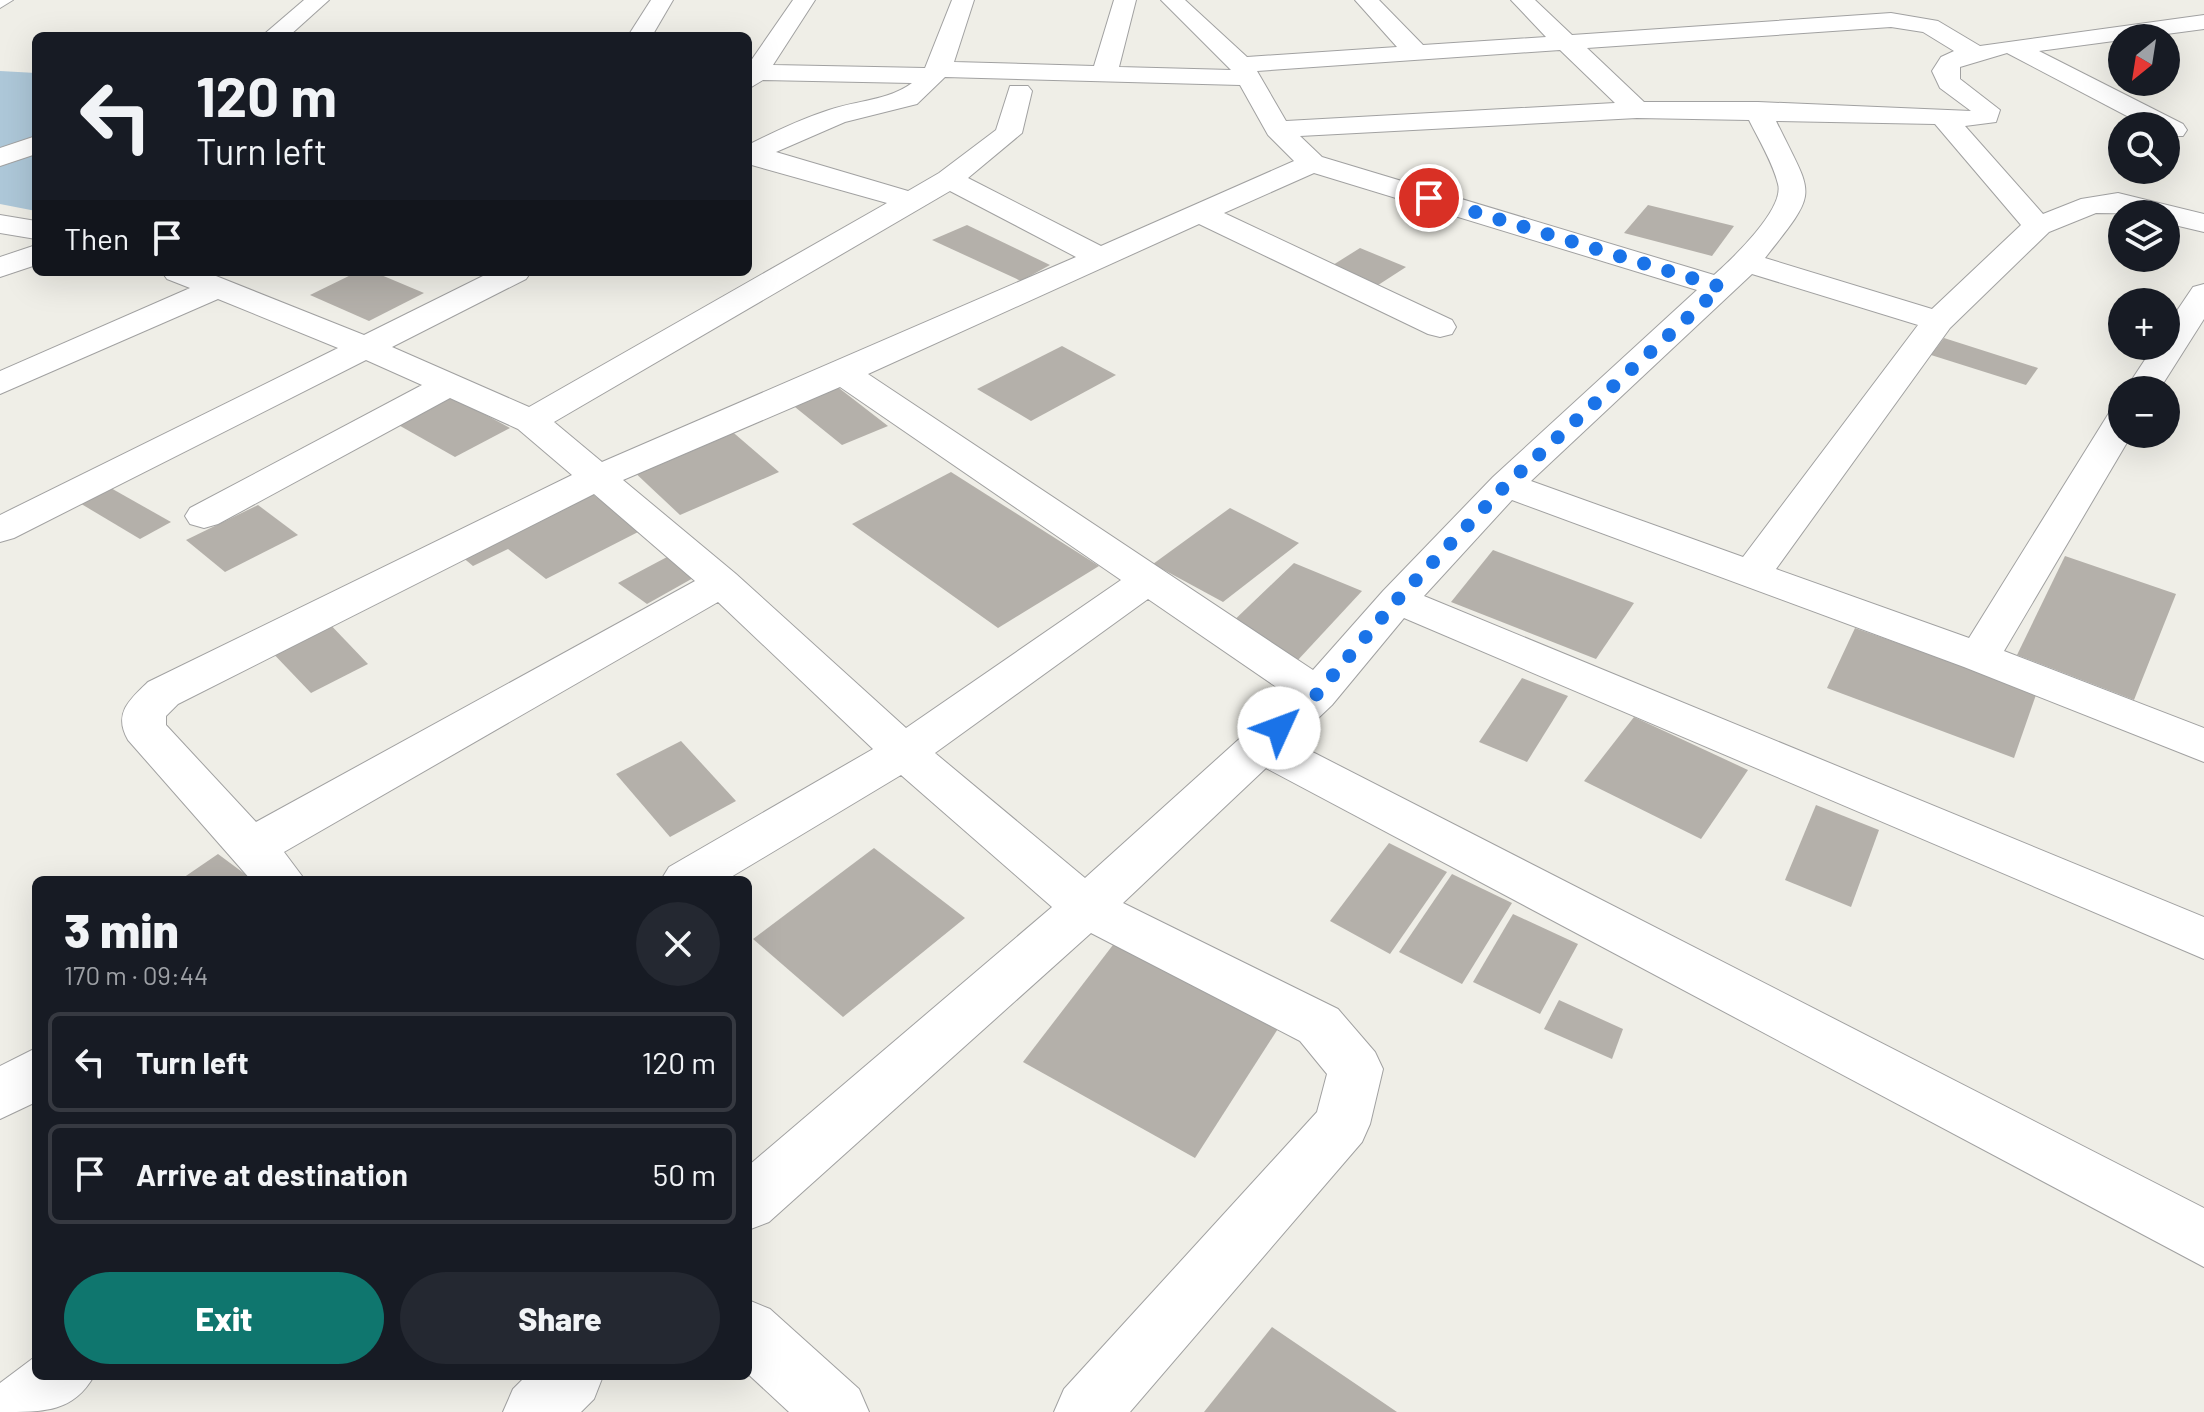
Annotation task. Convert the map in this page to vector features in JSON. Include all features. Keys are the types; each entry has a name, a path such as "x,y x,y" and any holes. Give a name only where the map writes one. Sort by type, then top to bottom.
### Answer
{"street":[{"path":"279,32 318,0"},
{"path":"642,32 662,0"},
{"path":"752,76 804,0"},
{"path":"752,154 809,124 853,111 891,105 917,95 936,72 950,46 963,0"},
{"path":"1104,74 1125,0"},
{"path":"1172,0 1245,72 1277,129 1312,163 1733,274 1938,321"},
{"path":"1366,0 1416,52"},
{"path":"1522,0 1637,110"},
{"path":"2145,6 2198,27"},
{"path":"1717,7 1746,29"},
{"path":"752,76 936,72 1245,72 1416,52 1911,21 1930,26 1976,54"},
{"path":"1277,129 1637,110 1987,116 1987,110 1949,83 1945,71 1950,62 2013,47 2198,27"},
{"path":"2013,47 2139,112"},
{"path":"531,421 949,179 1006,136 1013,127 1019,91"},
{"path":"752,1199 1086,907 1317,694 1397,600 1506,485 1733,274 1789,208 1794,187 1758,110"},
{"path":"1942,116 2038,226"},
{"path":"0,158 32,146"},
{"path":"752,156 913,201"},
{"path":"722,583 266,864 144,729 144,711 163,693 308,618 598,477 843,373 1312,163"},
{"path":"949,179 1100,258"},
{"path":"1752,573 1938,321 2038,226 2091,205 2118,202 2204,223"},
{"path":"1199,213 1440,327"},
{"path":"0,224 32,229"},
{"path":"0,268 32,256"},
{"path":"188,276 452,383 531,421 722,583 904,752 1086,907 1319,1025 1356,1069 1342,1124 1087,1412"},
{"path":"0,530 507,276"},
{"path":"0,384 217,288"},
{"path":"2151,376 2204,294"},
{"path":"843,373 1317,694"},
{"path":"204,516 452,383"},
{"path":"1979,657 2108,444"},
{"path":"1506,485 1979,657 2204,746"},
{"path":"693,876 904,752 1148,580"},
{"path":"1397,600 2204,939"},
{"path":"1261,745 2204,1239"},
{"path":"0,1095 32,1075"},
{"path":"752,1335 836,1412"},
{"path":"15,1412 57,1380"},
{"path":"536,1412 567,1380"}],"water":[{"path":"0,71 32,73 32,210 0,204"}],"building":[{"path":"1648,205 1734,226 1712,256 1624,233"},
{"path":"967,225 1050,265 1021,281 932,240"},
{"path":"1360,248 1406,267 1372,289 1325,270"},
{"path":"349,276 384,276 424,293 369,321 310,295"},
{"path":"1944,338 2038,368 2026,385 1931,355"},
{"path":"1062,346 1116,375 1031,421 977,389"},
{"path":"835,385 888,426 842,445 790,403"},
{"path":"449,395 510,428 455,457 395,423"},
{"path":"728,428 779,472 680,515 630,468"},
{"path":"951,472 1099,566 998,628 852,524"},
{"path":"109,487 171,522 140,539 78,502"},
{"path":"584,488 642,530 546,579 508,549 473,566 455,551"},
{"path":"258,505 298,535 225,572 186,540"},
{"path":"1230,508 1299,543 1223,602 1153,564"},
{"path":"1493,550 1634,603 1596,659 1451,602"},
{"path":"2065,556 2176,594 2134,700 2017,655"},
{"path":"667,557 695,577 647,604 618,583"},
{"path":"1294,563 1362,591 1297,661 1226,628"},
{"path":"324,618 368,664 311,693 266,646"},
{"path":"1855,628 2037,692 2014,758 1827,688"},
{"path":"1522,678 1568,696 1527,762 1479,742"},
{"path":"1634,717 1748,770 1701,839 1584,781"},
{"path":"681,741 736,801 670,837 616,774"},
{"path":"1816,805 1879,830 1851,907 1785,880"},
{"path":"1389,843 1447,872 1390,954 1330,921"},
{"path":"874,848 965,918 843,1017 753,939"},
{"path":"218,854 248,876 186,876"},
{"path":"1452,874 1512,903 1462,984 1399,952"},
{"path":"1513,914 1578,944 1540,1014 1473,982"},
{"path":"1116,941 1281,1024 1195,1158 1023,1062"},
{"path":"1559,1000 1623,1029 1612,1059 1544,1029"},
{"path":"1272,1327 1397,1412 1204,1412"}],"route":[{"path":"1279,728 1317,694 1397,600 1506,485 1721,287 1429,198"}]}
